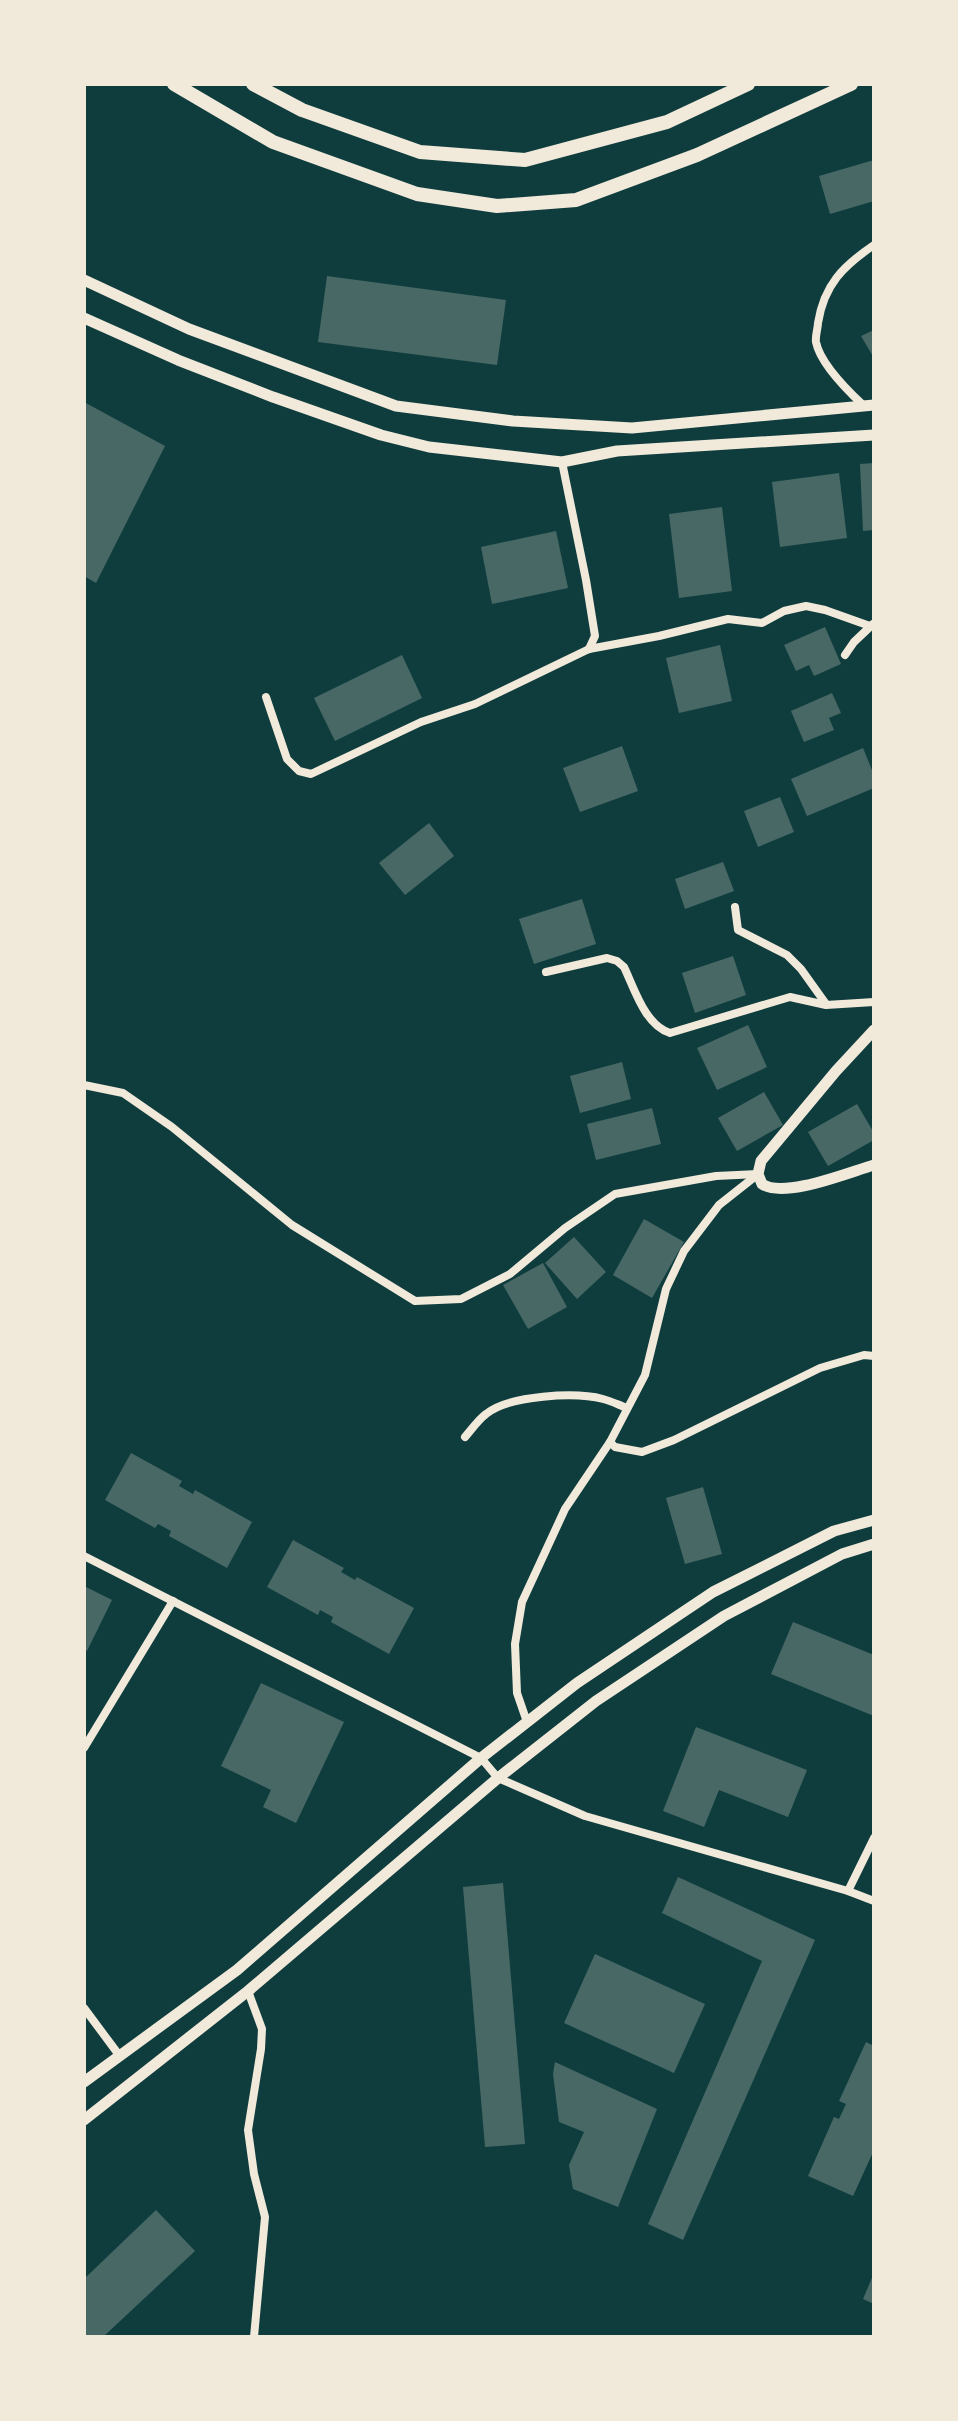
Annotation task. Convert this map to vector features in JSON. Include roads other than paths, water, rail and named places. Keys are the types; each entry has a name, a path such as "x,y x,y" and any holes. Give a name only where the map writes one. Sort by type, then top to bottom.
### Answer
{"highway":[{"path":"174,84 273,142 417,194 497,206 576,200 697,155 851,84"},
{"path":"253,84 302,110 420,152 525,160 667,122 748,84"}],"street":[{"path":"869,406 844,387 816,341 821,305 834,279 854,258 874,245"},
{"path":"84,280 189,329 396,406 513,421 632,428 869,406"},
{"path":"84,318 178,360 381,435 429,447 562,462 617,451 874,435"},
{"path":"562,462 593,622 595,636 589,649"},
{"path":"266,697 287,759 299,771 311,774 421,722 475,704 589,649 728,619 762,623 784,611 806,606 872,625 845,655"},
{"path":"735,907 738,930 787,955 801,969 826,1005"},
{"path":"546,972 607,958 617,961 624,967 650,1020 659,1029 670,1033 790,997 826,1005 874,1002"},
{"path":"874,1030 761,1161 758,1174 762,1184 777,1190 874,1165"},
{"path":"84,1085 123,1093 172,1127 292,1225 415,1301 461,1299 510,1274 565,1228 615,1194 716,1176 758,1174"},
{"path":"527,1722 517,1693 515,1644 522,1602 565,1509 610,1442 645,1375 666,1289 684,1251 719,1205 758,1174"},
{"path":"610,1442 615,1447 642,1452 674,1440 820,1368 864,1355 874,1356"},
{"path":"465,1437 487,1413 527,1399 568,1394 602,1399 627,1408"},
{"path":"84,2082 237,1970 481,1758 577,1683 713,1592 834,1531 874,1520"},
{"path":"84,2120 248,1991 498,1778 596,1701 724,1616 842,1554 874,1544"},
{"path":"84,1556 481,1758 498,1778 585,1816 874,1901"},
{"path":"84,1748 173,1601"},
{"path":"848,1891 874,1838"},
{"path":"248,1991 262,2029 248,2130 254,2174 265,2217 254,2337"},
{"path":"84,2008 119,2055"}]}
